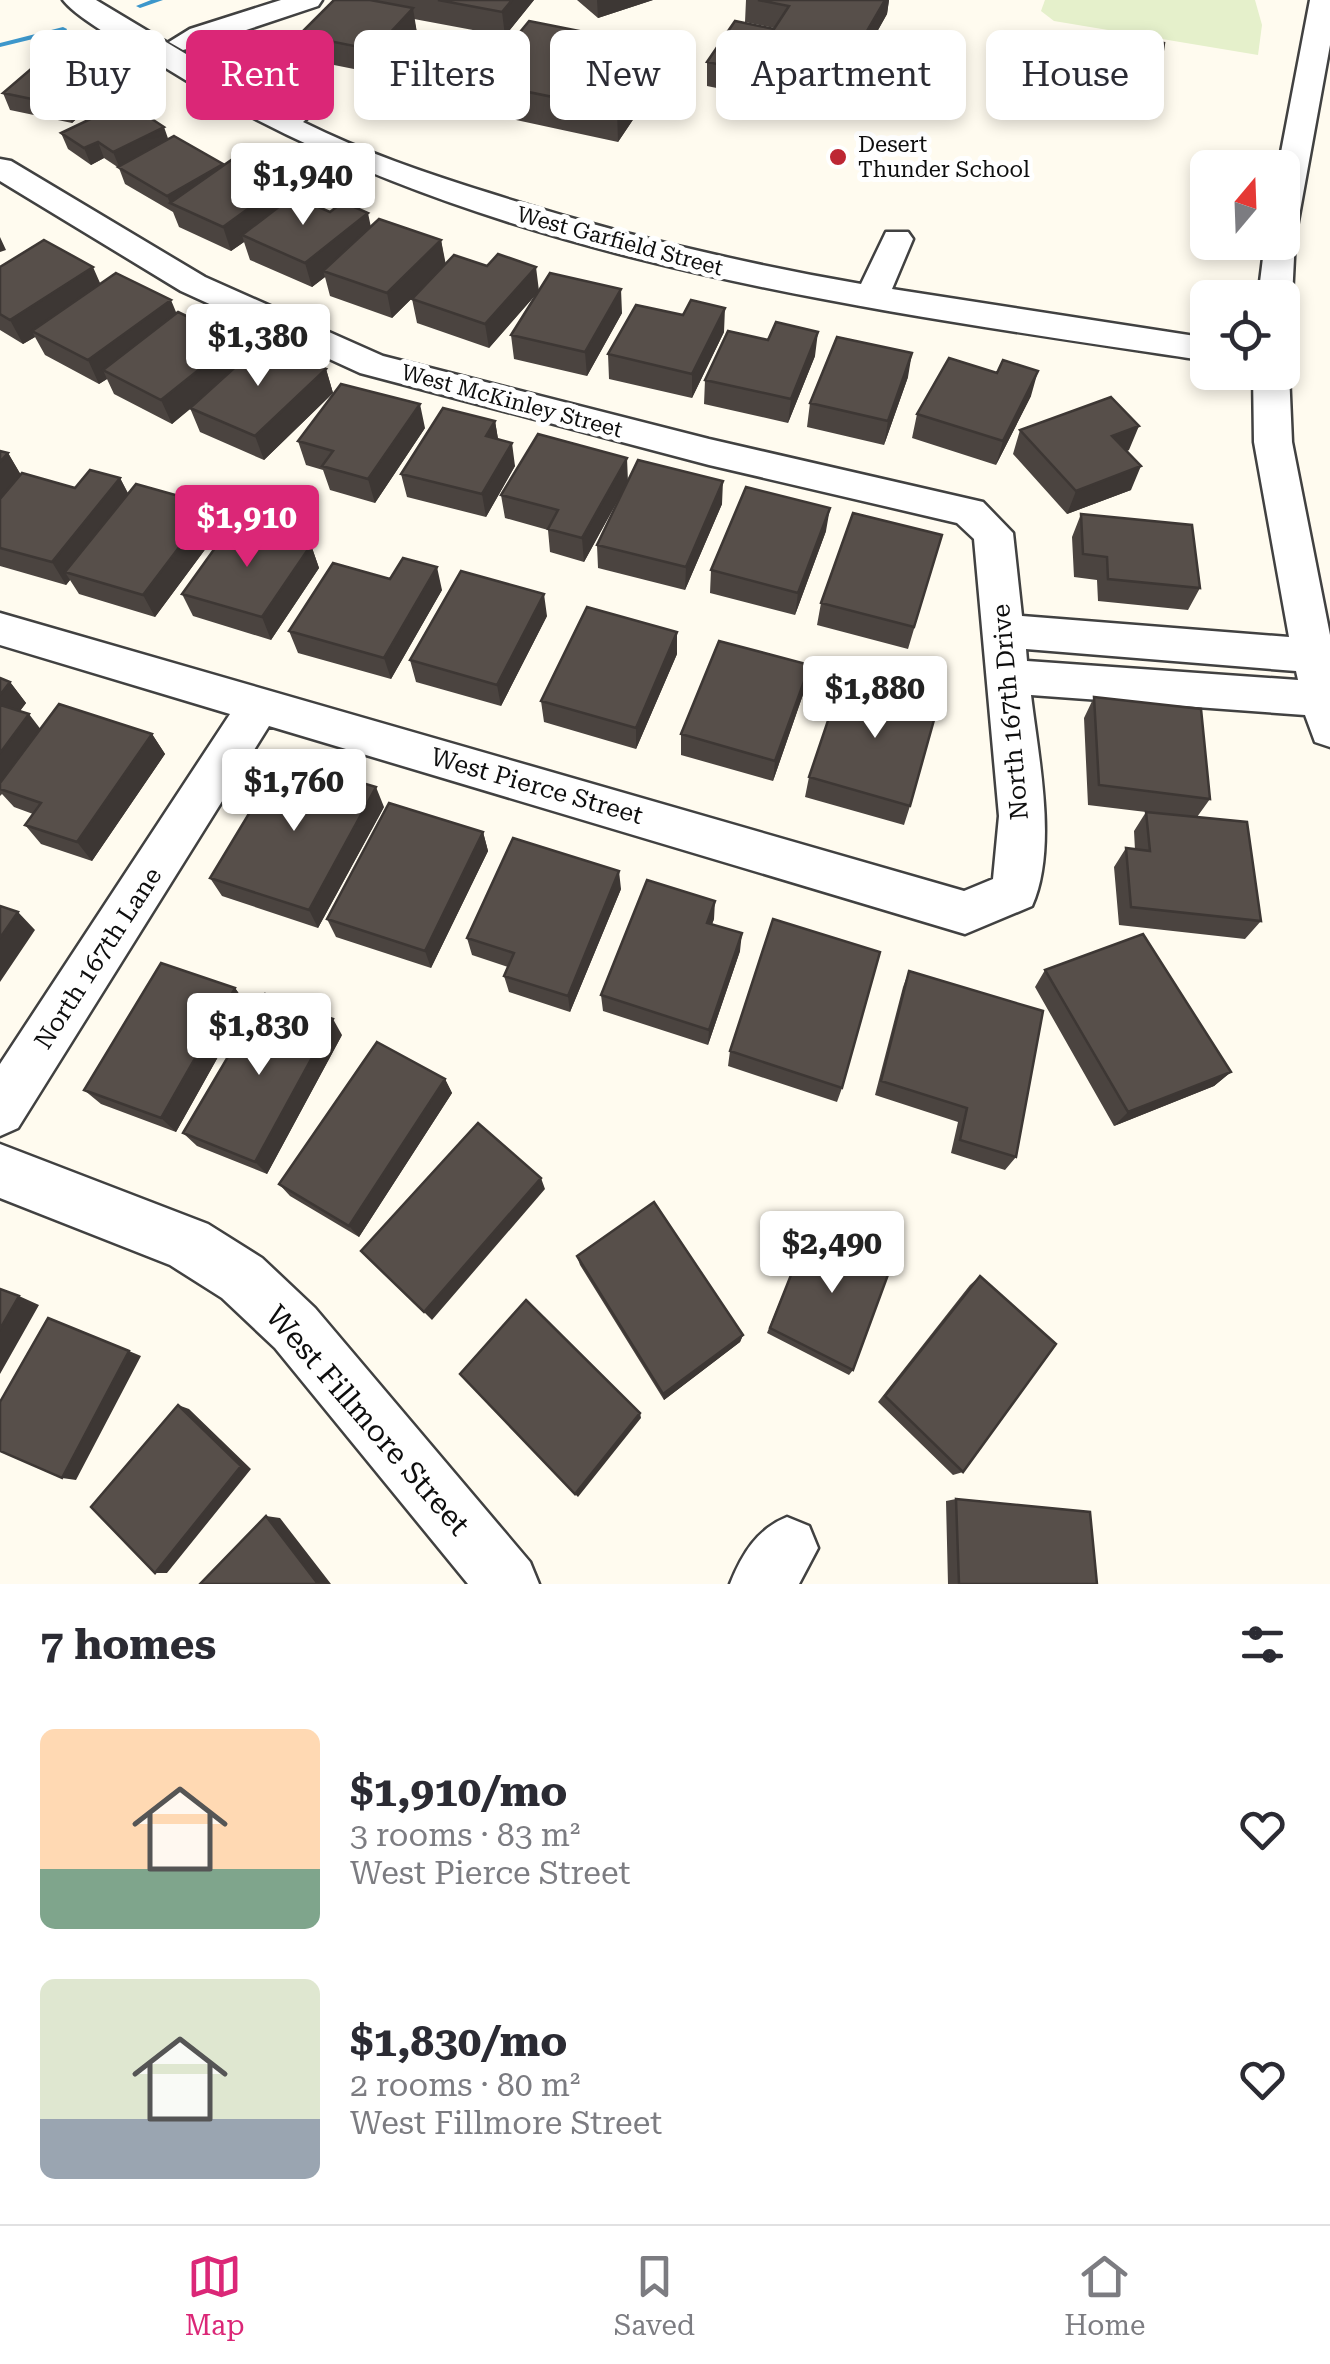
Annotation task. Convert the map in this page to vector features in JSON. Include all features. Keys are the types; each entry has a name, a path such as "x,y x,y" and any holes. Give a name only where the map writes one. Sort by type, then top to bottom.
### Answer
{"street":[{"path":"215,30 308,0"},
{"path":"1300,151 1323,46 1324,0"},
{"name":"West Garfield Street","path":"93,11 122,30"},
{"name":"West Garfield Street","path":"166,58 283,124 379,166 627,247 762,278 1190,347"},
{"path":"283,124 288,120"},
{"name":"West McKinley Street","path":"3,168 193,284 372,365 709,452 970,512 992,534"},
{"path":"872,297 897,239"},
{"path":"1007,676 1328,710 1321,656 1273,442 1272,390"},
{"name":"North 167th Drive","path":"992,534 1022,816 1015,891"},
{"name":"West Pierce Street","path":"0,628 965,913 1015,891"},
{"path":"1004,631 1321,656"},
{"name":"North 167th Lane","path":"0,1110 260,704"},
{"name":"West Fillmore Street","path":"0,1171 188,1244 242,1278 296,1328 508,1584"}],"green space":[{"path":"1045,0 1255,0 1262,25 1258,55 1164,39 1164,30 1108,30 1054,21 1041,11"}],"building":[{"path":"334,0 370,0 413,8 393,30 354,30 354,46 334,42 334,30 304,30"},
{"path":"438,0 512,0 502,12"},
{"path":"758,0 885,0 868,30 729,30 735,21 774,29 789,6"},
{"path":"529,21 574,30 550,30 550,96 530,92 530,30 522,30"},
{"path":"716,49 716,64 707,62"},
{"path":"30,70 30,99 3,93"},
{"path":"88,120 153,120 164,127 113,152 98,142 84,148 61,133"},
{"path":"174,136 223,164 167,196 118,167"},
{"path":"237,156 289,179 223,227 170,203"},
{"path":"293,196 330,212 343,202 368,213 305,263 242,235"},
{"path":"379,219 441,240 387,293 323,271"},
{"path":"44,240 93,267 10,320 0,314 0,267"},
{"path":"498,254 536,267 485,324 412,299 454,255 487,266"},
{"path":"116,273 171,300 88,360 32,331"},
{"path":"550,273 621,289 585,352 511,335"},
{"path":"691,300 725,308 692,374 608,354 636,305 683,315"},
{"path":"178,312 236,340 161,400 103,370"},
{"path":"776,322 818,332 791,399 705,380 728,331 768,340"},
{"path":"837,337 912,353 888,421 810,403"},
{"path":"262,343 326,369 255,436 190,408"},
{"path":"949,358 997,373 1003,360 1038,371 1003,441 917,414"},
{"path":"341,384 420,404 368,479 322,466 333,451 298,441"},
{"path":"1111,397 1139,426 1112,436 1141,466 1076,491 1020,430"},
{"path":"443,408 495,421 486,436 512,443 482,494 401,474"},
{"path":"538,434 627,458 582,538 548,529 558,510 501,495"},
{"path":"638,460 723,481 686,567 597,545"},
{"path":"90,470 120,478 52,562 0,548 0,499 22,473 75,488"},
{"path":"136,484 211,505 143,595 65,572"},
{"path":"746,487 830,508 798,593 711,570"},
{"path":"853,513 942,535 914,627 821,603"},
{"path":"1081,514 1192,525 1200,588 1108,579 1107,557 1083,554"},
{"path":"233,523 311,545 262,617 182,594"},
{"path":"403,558 437,567 384,658 289,631 333,563 390,579"},
{"path":"461,571 544,594 497,685 410,660"},
{"path":"587,607 677,632 636,728 541,701"},
{"path":"719,641 810,665 775,761 681,734"},
{"path":"843,676 939,702 910,806 809,777"},
{"path":"0,678 10,682 0,695"},
{"path":"1094,697 1201,709 1210,799 1099,785"},
{"path":"59,704 152,734 77,842 25,825 41,803 0,789 0,783"},
{"path":"0,705 29,714 0,753"},
{"path":"282,759 376,787 309,910 210,878"},
{"path":"389,803 483,832 425,951 327,919"},
{"path":"1146,812 1247,822 1261,921 1131,907 1126,848 1150,851"},
{"path":"513,838 619,871 568,996 504,976 514,953 467,938"},
{"path":"647,880 715,901 707,923 742,933 709,1030 601,995"},
{"path":"0,906 18,912 0,938"},
{"path":"773,919 880,952 842,1088 730,1051"},
{"path":"1143,934 1231,1072 1128,1112 1045,970"},
{"path":"161,963 235,988 161,1118 84,1090"},
{"path":"909,971 1043,1011 1016,1157 960,1140 967,1108 881,1081"},
{"path":"265,994 333,1019 255,1162 183,1133"},
{"path":"377,1042 445,1079 349,1226 279,1184"},
{"path":"478,1123 541,1178 424,1312 361,1251"},
{"path":"654,1202 743,1335 663,1394 577,1256"},
{"path":"812,1222 893,1261 853,1370 770,1328"},
{"path":"980,1276 1056,1344 963,1472 885,1396"},
{"path":"0,1289 19,1296 0,1329"},
{"path":"526,1300 640,1413 575,1494 460,1374"},
{"path":"48,1318 129,1351 62,1478 0,1451 0,1402"},
{"path":"178,1405 241,1466 155,1573 91,1507"},
{"path":"956,1499 1090,1512 1097,1584 959,1584"},
{"path":"266,1516 318,1584 200,1584"}],"waterway":[{"path":"140,6 159,0"},
{"path":"0,45 63,29"}],"place":[{"name":"Desert Thunder School","path":"838,157"}]}
